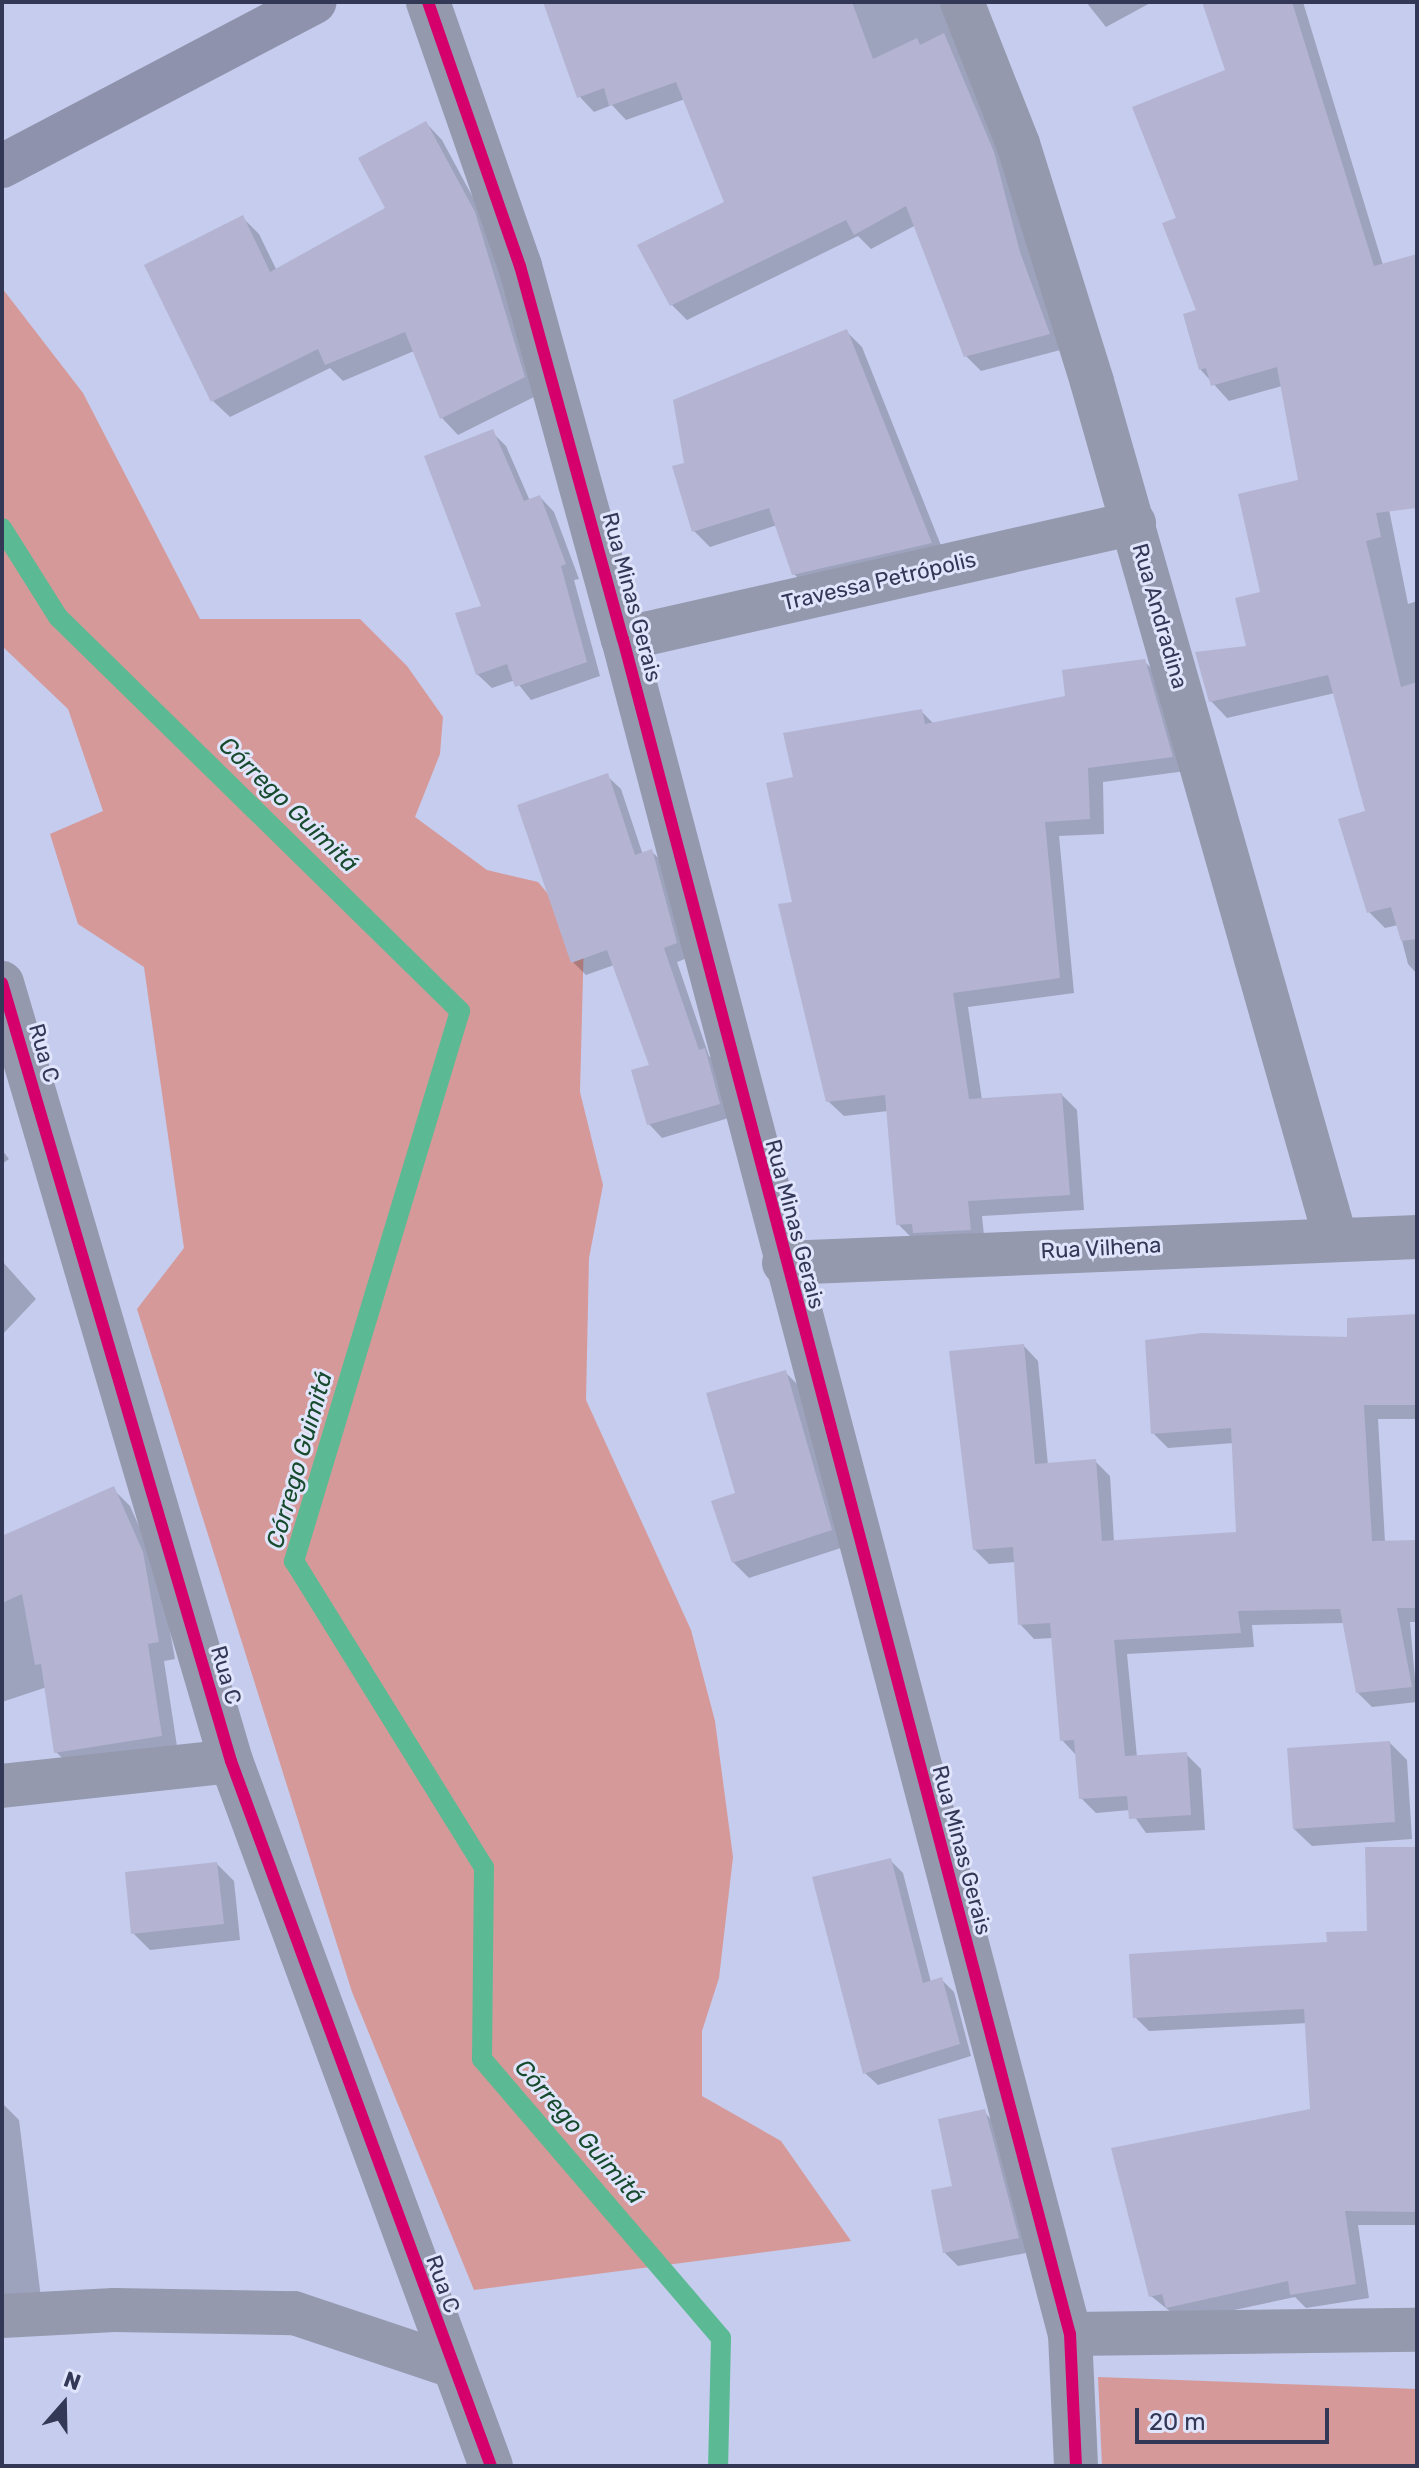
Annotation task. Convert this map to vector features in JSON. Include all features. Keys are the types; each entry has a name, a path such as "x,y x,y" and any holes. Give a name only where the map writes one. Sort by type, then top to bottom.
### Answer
{"main road":[{"path":"2,166 315,2"}],"street":[{"name":"Rua Minas Gerais","path":"428,2 520,266 623,639 784,1263 1070,2334 1076,2466"},
{"name":"Rua Andradina","path":"962,2 1018,144 1134,523 1335,1237"},
{"name":"Travessa Petrópolis","path":"623,639 1134,523"},
{"name":"Rua C","path":"2,983 231,1761 491,2466"},
{"name":"Rua Vilhena","path":"784,1263 1335,1237 1417,1237"},
{"path":"2,1786 231,1761"},
{"path":"2,2316 114,2310 294,2313 452,2366"},
{"path":"1070,2334 1417,2330"}],"shaded area":[{"path":"2,288 83,393 200,619 360,619 407,666 443,717 440,754 415,817 487,870 538,882 584,937 580,1092 603,1185 589,1258 586,1400 691,1630 715,1721 733,1857 719,1978 702,2031 702,2096 781,2141 851,2241 474,2290 352,1992 137,1309 184,1248 144,967 78,924 50,834 103,811 68,709 2,646"},
{"path":"1098,2377 1417,2389 1417,2466 1102,2466"}],"building":[{"path":"543,2 852,2 873,59 917,38 920,45 944,33 994,152 1020,252 1050,334 964,357 906,206 854,235 846,220 670,306 637,245 724,202 676,82 609,106 604,88 577,98"},
{"path":"1202,2 1292,2 1374,266 1417,254 1417,508 1376,513 1381,537 1366,541 1401,687 1417,682 1417,939 1401,941 1391,907 1367,913 1338,819 1365,811 1328,675 1209,702 1195,652 1246,646 1235,598 1260,592 1238,494 1298,480 1277,367 1211,386 1206,368 1199,370 1183,314 1196,310 1162,223 1176,218 1132,107 1225,70"},
{"path":"426,121 475,212 525,377 440,419 405,332 325,365 318,349 211,402 144,265 243,215 270,272 385,208 358,158"},
{"path":"847,329 932,543 792,575 769,508 692,532 672,466 684,463 673,400"},
{"path":"493,429 524,501 540,495 566,564 561,566 587,662 515,687 507,664 476,675 455,613 481,606 424,456"},
{"path":"1145,659 1173,757 1088,768 1090,819 1045,822 1060,978 953,993 969,1099 1062,1093 1070,1195 968,1201 971,1230 913,1233 912,1224 896,1225 885,1095 826,1102 778,904 792,902 766,783 793,777 783,733 922,709 925,724 1065,696 1062,670"},
{"path":"608,773 635,855 652,849 677,943 664,948 699,1050 705,1048 720,1104 647,1125 631,1070 649,1065 607,950 571,963 517,805"},
{"path":"1417,1314 1417,1405 1364,1405 1372,1541 1417,1540 1417,1608 1397,1608 1412,1687 1356,1693 1340,1609 1238,1611 1241,1633 1114,1640 1125,1756 1187,1752 1191,1815 1129,1819 1127,1796 1079,1799 1074,1740 1060,1741 1050,1623 1018,1625 1013,1547 973,1550 949,1351 1024,1344 1035,1464 1096,1459 1102,1541 1236,1532 1231,1428 1151,1434 1145,1340 1202,1333 1347,1337 1347,1318"},
{"path":"786,1370 832,1530 732,1563 711,1501 735,1493 706,1393"},
{"path":"114,1486 143,1552 159,1642 148,1644 162,1736 54,1753 41,1664 35,1665 22,1594 2,1603 2,1536"},
{"path":"1390,1741 1395,1822 1293,1829 1287,1748"},
{"path":"1365,1847 1417,1847 1417,2212 1345,2211 1356,2284 1290,2295 1288,2281 1166,2308 1162,2294 1149,2297 1111,2148 1310,2109 1304,2009 1133,2018 1129,1954 1327,1942 1326,1932 1367,1931"},
{"path":"891,1858 923,1983 942,1977 960,2044 863,2074 812,1877"},
{"path":"217,1862 224,1924 131,1934 125,1872"},
{"path":"985,2109 1019,2238 943,2253 931,2190 952,2186 938,2119"}],"waterway":[{"name":"Córrego Guimitá","path":"2,528 58,617 460,1011 294,1561 484,1867 482,2059 721,2338 718,2466"}],"cycle path":[{"path":"428,2 520,266 623,639 1070,2334 1076,2466"},
{"path":"2,983 231,1761 491,2466"}]}
